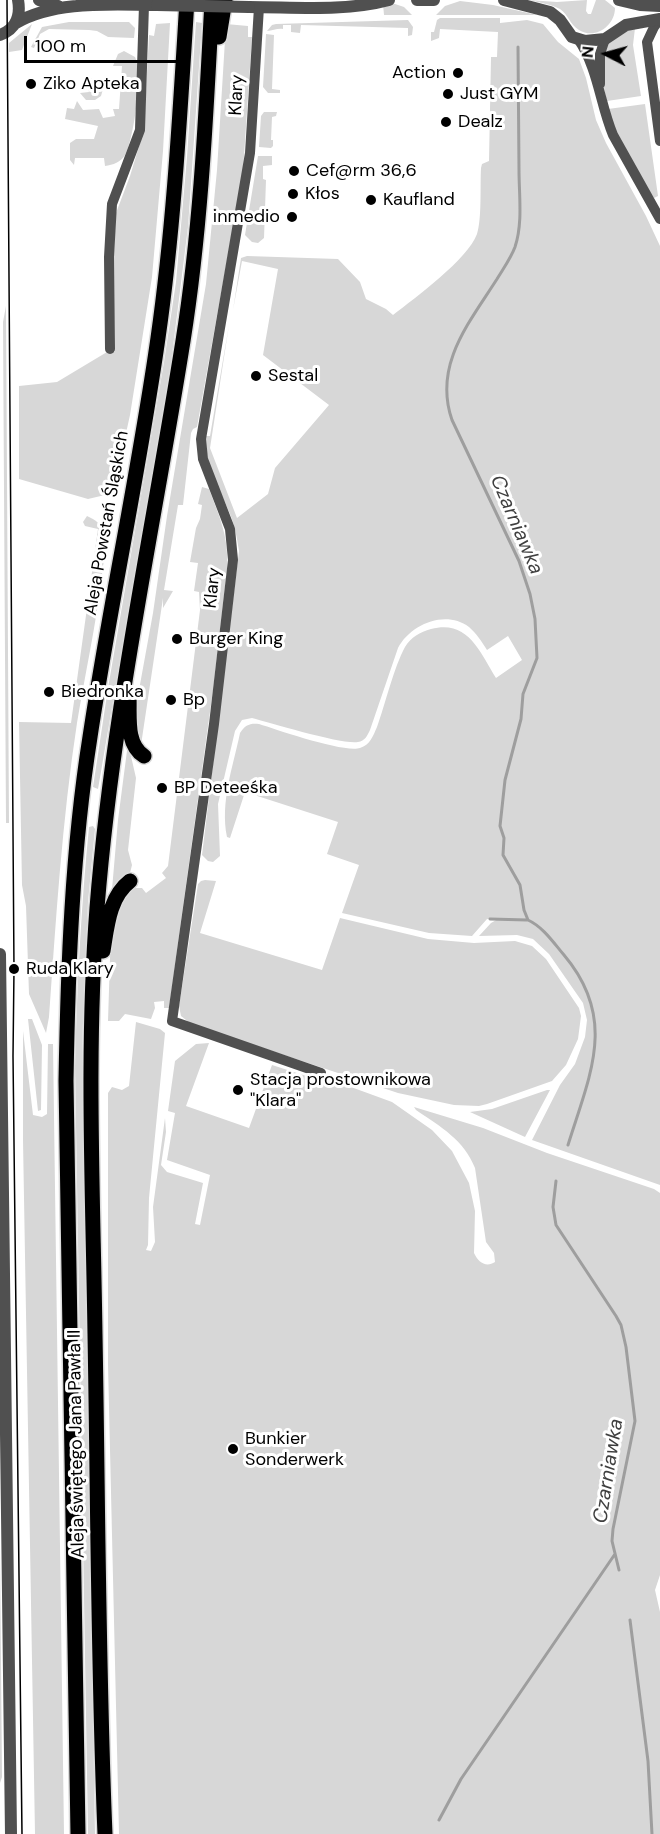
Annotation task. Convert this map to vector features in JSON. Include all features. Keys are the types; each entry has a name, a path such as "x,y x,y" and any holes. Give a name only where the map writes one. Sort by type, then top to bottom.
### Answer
{"main road":[{"path":"175,0 181,102"},
{"name":"Aleja Powstań Śląskich","path":"66,1053 73,882 81,805 89,739 158,339 170,247 187,0"},
{"path":"92,1010 96,913 117,728 184,338 195,254 212,0"},
{"path":"205,129 225,0"},
{"path":"129,657 131,738 136,749 144,756"},
{"path":"92,1010 108,924 117,895 130,881"},
{"name":"Aleja świętego Jana Pawła II","path":"92,1010 105,1834"},
{"name":"Aleja świętego Jana Pawła II","path":"66,1053 78,1834"}],"street":[{"path":"16,23 19,12 18,0"},
{"path":"39,0 67,4 301,9 360,5 389,0"},
{"path":"331,7 348,0"},
{"path":"417,0 434,0"},
{"path":"504,0 550,12 560,20 567,32 578,39 593,41 606,39 626,25 660,19"},
{"path":"619,31 621,18 619,1 660,6"},
{"path":"0,35 25,17 67,4"},
{"path":"110,349 109,257 112,204 140,130 144,5"},
{"name":"Klary","path":"254,7 250,153 201,439 203,459 230,529 233,560 215,714 172,1021 321,1074"},
{"path":"660,19 647,42 660,141"},
{"path":"578,39 587,54 599,87 608,122 660,219"},
{"path":"599,87 601,50 606,39"},
{"path":"0,954 3,1523 11,1834"}],"shaded area":[{"path":"528,0 557,2 587,0 588,14 591,14 596,0 605,0 615,8 608,26 597,32 585,33 576,28 560,9"},
{"path":"460,1 493,5 537,15 436,15 445,6"},
{"path":"392,3 404,7 412,15 384,15 383,4"},
{"path":"440,18 500,18 500,23 527,20 543,24 558,42 579,59 596,120 660,246 660,1185 532,1140 560,1085 575,1064 585,1037 587,1020 583,1003 549,954 533,939 517,935 479,936 498,919 487,919 472,936 429,933 342,913 359,865 327,854 338,822 245,792 230,838 227,837 225,811 228,785 240,733 246,726 259,724 326,744 352,749 363,747 374,734 401,655 407,643 413,638 431,629 444,627 464,633 478,648 496,678 522,660 508,636 487,650 469,627 449,619 429,622 411,632 398,648 370,730 366,738 360,741 350,742 323,737 252,718 242,720 235,731 218,804 220,856 213,862 208,861 202,855 239,551 233,523 214,476 206,446 206,436 210,436 229,325 210,448 237,518 268,494 275,468 329,405 263,355 278,269 242,261 233,310 241,258 247,256 338,259 360,282 366,299 393,315 440,278 463,255 472,244 479,228 481,168 482,164 489,161 491,57 497,57 498,32 440,29 439,38 431,41 431,32 434,32 437,20"},
{"path":"408,20 413,27 412,35 408,36 408,28 301,25 300,33 291,32 291,25 283,25 283,29 267,31 276,24"},
{"path":"69,22 129,22 135,28 134,38 108,37 97,31 89,30 49,29 40,34 34,48 31,47 42,27"},
{"path":"196,22 202,23 188,227 171,363 98,789 93,787 108,688 176,282"},
{"path":"170,23 163,151 152,277 130,415 115,483 105,495 88,499 19,479 19,386 57,382 107,352 115,352 113,270 116,213 144,130 149,35 154,36 156,24"},
{"path":"32,24 22,50 9,52 9,43"},
{"path":"226,24 248,26 248,37 252,37 243,171 197,427 191,433 183,505 178,505 164,590 173,591 163,608 163,598 141,745 135,734 135,712 206,284 217,170"},
{"path":"635,28 633,45 641,96 607,101 603,71 605,49 608,42"},
{"path":"266,34 274,35 272,89 280,90 280,93 268,93 263,87"},
{"path":"124,51 135,57 138,77 134,122 125,155 108,166 105,166 104,158 75,158 74,165 70,160 70,143 76,139 94,139 98,126 65,119 67,108 74,109 77,101 83,110 99,109 103,118 115,116 113,109 119,109 122,66 113,66 118,54"},
{"path":"96,78 95,89 103,89 101,96 95,100 86,100 80,93 89,92 88,88 83,87 87,85 85,79"},
{"path":"645,104 658,196 654,198 627,155 608,109"},
{"path":"264,112 277,112 276,116 272,117 273,146 271,148 259,147 261,116"},
{"path":"258,156 272,156 272,165 263,166 263,179 266,180 264,238 258,243 252,242 245,235"},
{"path":"6,306 9,823 6,823 3,322"},
{"path":"202,487 209,489 220,519 227,547 227,569 213,690 169,1008 164,1008 164,1001 154,1002 155,1008 151,1019 125,1014 119,1021 108,1021 111,927 120,899 132,888 142,888 146,893 166,878 162,873 168,866 200,610 199,592 194,591 198,563 190,562 196,528 200,519 202,505 198,504"},
{"path":"87,516 101,525 105,535 105,550 67,796 46,1033 29,994 26,906 22,885 19,722 71,723 98,529 85,526 83,522"},
{"path":"128,743 136,778 128,850 132,865 130,873 120,884 111,901 118,820"},
{"path":"93,826 95,829 88,902 82,1048 95,1834 88,1834 75,1067 84,887 89,827"},
{"path":"205,880 216,881 200,933 322,970 340,918 428,939 474,943 515,941 532,946 546,959 579,1008 581,1016 578,1039 566,1065 552,1081 479,1106 454,1105 398,1093 191,1024 181,1016 179,1006 198,884"},
{"path":"28,1019 32,1019 42,1045 41,1110 38,1111"},
{"path":"136,1022 160,1029 165,1033 146,1250 151,1251 155,1242 153,1207 165,1118 166,1132 161,1165 167,1172 203,1183 195,1224 200,1225 210,1175 167,1160 175,1113 168,1111 175,1061 196,1044 209,1043 186,1106 249,1128 272,1065 328,1083 340,1083 392,1102 432,1130 452,1151 469,1183 475,1211 474,1253 485,1264 495,1262 494,1253 486,1242 475,1168 458,1142 414,1107 483,1128 660,1193 660,1575 655,1590 660,1612 660,1834 119,1834 108,1364 108,1093 112,1087 122,1090 129,1086"},
{"path":"23,1031 33,1115 42,1117 47,1114 48,1044 53,1044 64,1834 35,1834"},
{"path":"550,1090 525,1137 470,1112 492,1109"},
{"path":"0,1546 2,1777 0,1783"}],"waterway":[{"name":"Czarniawka","path":"518,47 520,209 517,238 509,259 465,328 457,345 447,381 447,400 452,420 519,561 530,594 535,619 537,658 523,694 521,719 505,780 500,826 504,838 503,855 520,885 528,920 552,940 581,979 590,1002 595,1025 591,1071 568,1145"},
{"path":"501,88 518,89"},
{"path":"490,919 527,920"},
{"name":"Czarniawka","path":"556,1181 553,1207 556,1225 616,1316 621,1325 626,1347 635,1421 613,1529 612,1541 619,1570"},
{"path":"439,1820 461,1779 615,1554"},
{"name":"Czarniawka","path":"630,1620 648,1761 652,1834"}],"tram line":[{"path":"7,0 13,1056 22,1834"}],"place":[{"name":"Action","path":"458,73"},
{"name":"Ziko Apteka","path":"31,84"},
{"name":"Just GYM","path":"448,94"},
{"name":"Dealz","path":"446,122"},
{"name":"Cef@rm 36,6","path":"294,171"},
{"name":"Kłos","path":"293,194"},
{"name":"Kaufland","path":"371,200"},
{"name":"inmedio","path":"292,217"},
{"name":"Sestal","path":"256,376"},
{"name":"Burger King","path":"177,639"},
{"name":"Biedronka","path":"49,692"},
{"name":"Bp","path":"171,700"},
{"name":"BP Deteeśka","path":"162,788"},
{"name":"Ruda Klary","path":"14,969"},
{"name":"Stacja prostownikowa \"Klara\"","path":"238,1090"},
{"name":"Bunkier Sonderwerk","path":"233,1449"}]}
